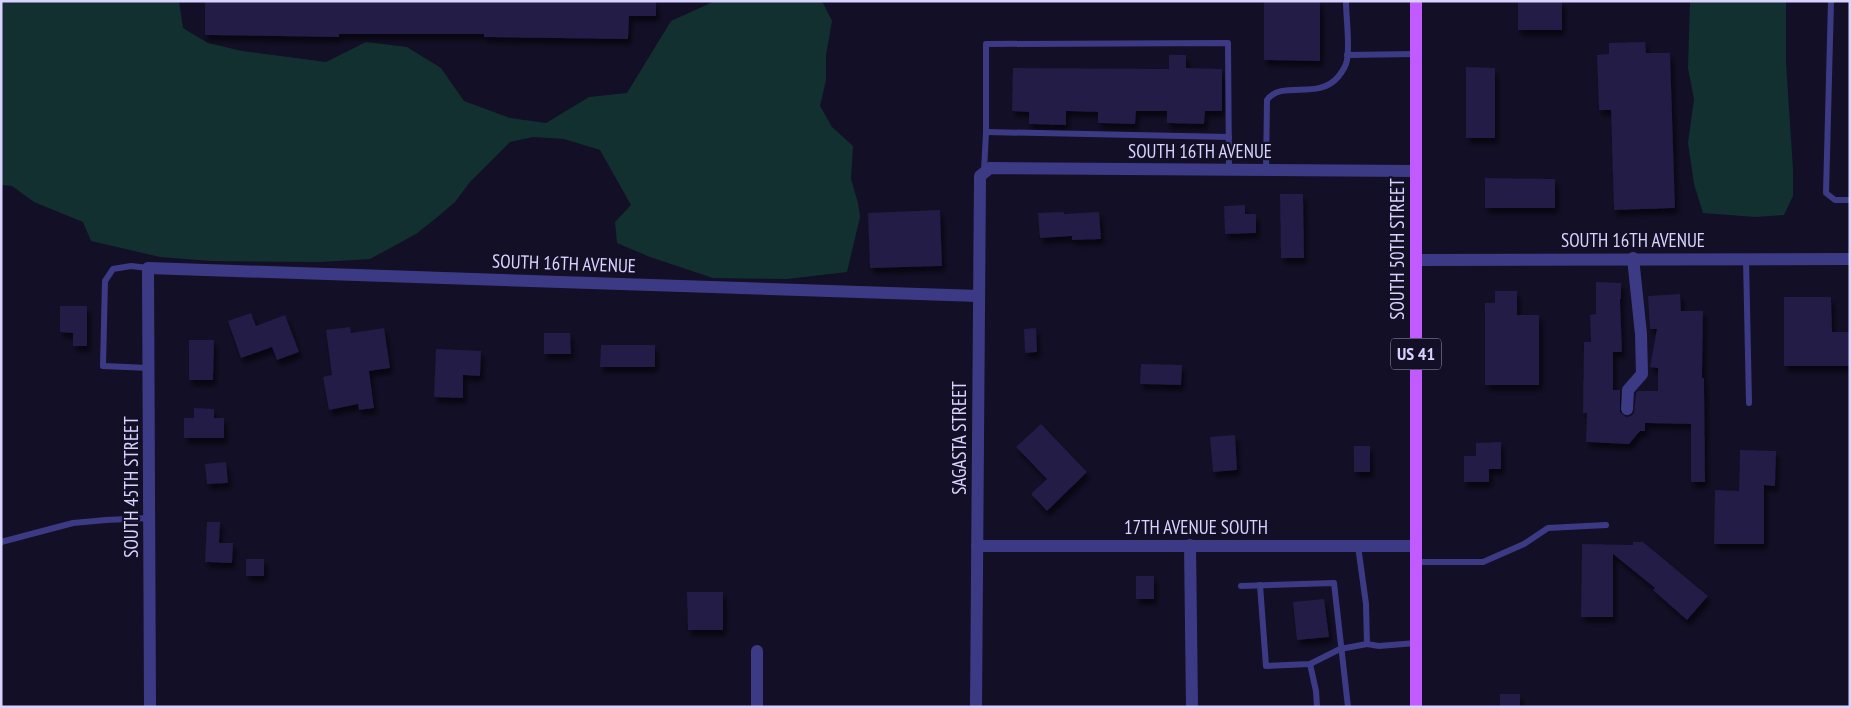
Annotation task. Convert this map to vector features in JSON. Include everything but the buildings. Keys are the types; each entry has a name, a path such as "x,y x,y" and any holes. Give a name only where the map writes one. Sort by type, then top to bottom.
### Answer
{"main road":[{"name":"SOUTH 50TH STREET","path":"1416,1 1416,707"}],"street":[{"name":"SOUTH 16TH AVENUE","path":"984,171 990,168 1416,171"},
{"name":"SAGASTA STREET","path":"976,707 980,176 984,171"},
{"path":"1627,409 1628,390 1642,374 1641,334 1633,258"},
{"name":"SOUTH 16TH AVENUE","path":"1416,260 1850,259"},
{"name":"SOUTH 16TH AVENUE","path":"148,268 979,296"},
{"name":"SOUTH 45TH STREET","path":"148,268 150,707"},
{"path":"1190,545 1192,707"},
{"name":"17TH AVENUE SOUTH","path":"977,546 1416,546"},
{"path":"757,651 757,707"}],"lane":[{"path":"1266,170 1266,102 1273,93 1282,90 1326,87 1343,70 1347,55 1346,1"},
{"path":"1831,1 1826,193 1835,200 1850,200"},
{"path":"984,171 986,44 1228,43 1229,170"},
{"path":"1347,55 1416,54"},
{"path":"986,132 1229,137"},
{"path":"1746,258 1750,403"},
{"path":"148,268 131,266 113,269 105,281 103,366 149,368"},
{"path":"1,542 73,523 150,518"},
{"path":"1416,562 1483,562 1524,544 1548,528 1606,525"},
{"path":"1358,546 1366,604 1368,644"},
{"path":"1241,586 1334,584 1348,707"},
{"path":"1260,586 1266,666 1310,664 1340,649 1368,644 1379,646 1416,643"},
{"path":"1310,664 1316,691 1317,707"}],"green space":[{"path":"1,1 179,1 183,28 208,43 242,51 326,62 366,42 407,47 441,68 464,101 510,118 546,123 589,97 627,93 671,21 715,1 822,1 832,21 826,55 826,80 820,106 832,127 853,146 851,179 860,217 847,272 787,279 713,278 650,257 617,243 615,222 631,205 600,150 564,139 533,137 510,142 470,182 455,202 435,219 416,234 370,259 320,262 211,261 160,257 91,241 83,222 34,202 12,186 1,185"},
{"path":"1690,1 1786,1 1786,63 1793,196 1784,215 1755,217 1703,213 1694,184 1688,143 1694,99 1688,68"}]}
